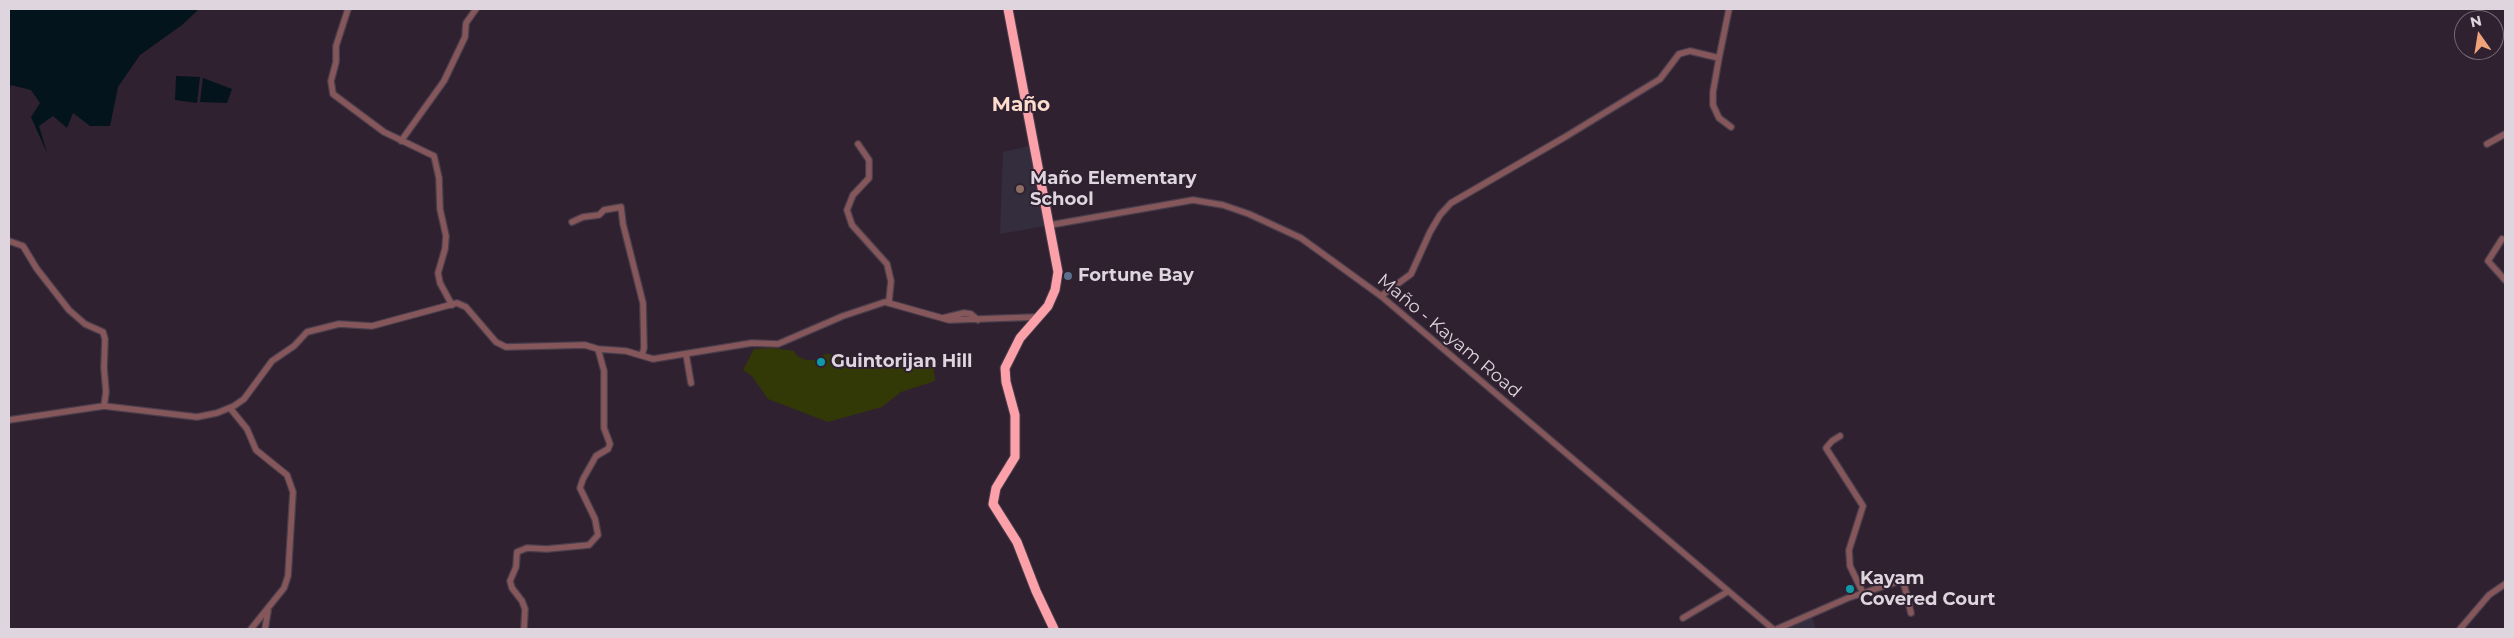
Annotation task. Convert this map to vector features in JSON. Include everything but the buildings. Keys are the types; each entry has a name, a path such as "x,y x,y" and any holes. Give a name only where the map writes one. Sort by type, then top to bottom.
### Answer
{"highway":[{"path":"1008,9 1058,272 1056,290 1040,317 1020,338 1005,368 1006,382 1015,415 1014,457 996,488 993,504 1017,542 1036,591 1054,629"}],"street":[{"path":"348,9 336,46 336,62 330,87 333,94 384,132 434,156 439,178 440,209 446,236 446,249 438,273 440,283 452,305"},
{"path":"401,141 444,81 465,37 466,23 476,9"},
{"path":"1729,9 1712,92 1713,105 1719,118 1731,127"},
{"path":"1381,296 1410,274 1440,214 1451,204 1660,79 1679,54 1690,51 1719,58"},
{"path":"2486,144 2505,134"},
{"path":"858,144 870,160 869,178 853,195 848,210 852,225 886,264 891,281 888,301"},
{"name":"Maño - Kayam Road","path":"1050,225 1180,201 1202,201 1249,214 1300,238 1381,296 1525,420 1600,480 1727,592 1773,629"},
{"path":"572,222 583,217 599,215 604,210 621,207 622,224 643,303 644,348 642,355"},
{"path":"2502,239 2488,261 2505,280"},
{"path":"9,241 23,246 37,269 69,310 85,324 103,332 105,339 104,368 106,392 104,406"},
{"path":"9,420 104,406 197,417 230,408 244,399 272,361 294,346 307,332 339,324 372,326 457,303 466,307 501,345 514,347 566,344 585,345 598,349 626,351 653,359 752,342 778,344 842,316 888,301 943,318 978,320 1040,317"},
{"path":"524,629 525,609 510,582 516,567 517,552 527,548 547,549 589,545 598,535 595,519 580,488 596,456 608,449 610,444 604,428 604,371 598,349"},
{"path":"686,354 691,383"},
{"path":"230,408 247,429 256,450 287,475 292,486 288,576 284,588 268,611 250,629"},
{"path":"1840,436 1826,448 1863,506 1849,550 1850,566 1863,593"},
{"path":"1777,629 1863,593 1903,580 1911,613"},
{"path":"2460,629 2489,595 2505,584"},
{"path":"1682,618 1727,592"},
{"path":"265,629 268,611"}],"shaded area":[{"name":"Maño Elementary School","path":"1030,146 1045,226 1000,234 1003,152"},
{"path":"1812,617 1816,629 1783,629"}],"green space":[{"path":"773,348 794,351 797,356 806,360 817,360 825,354 933,360 935,381 901,392 882,407 828,422 768,399 752,376 743,370 754,349"}],"water":[{"path":"9,9 199,9 182,25 140,55 118,87 110,126 90,126 73,113 67,128 53,116 39,126 47,153 31,117 40,103 31,90 11,85 9,91"},
{"path":"176,76 200,77 197,103 175,100"},
{"path":"203,78 232,89 227,103 200,102"}],"place":[{"name":"Maño Elementary School","path":"1020,189"},
{"name":"Fortune Bay","path":"1068,276"},
{"name":"Guintorijan Hill","path":"821,362"},
{"name":"Kayam Covered Court","path":"1850,589"}],"district":[{"name":"Maño","path":"1021,105"}]}
